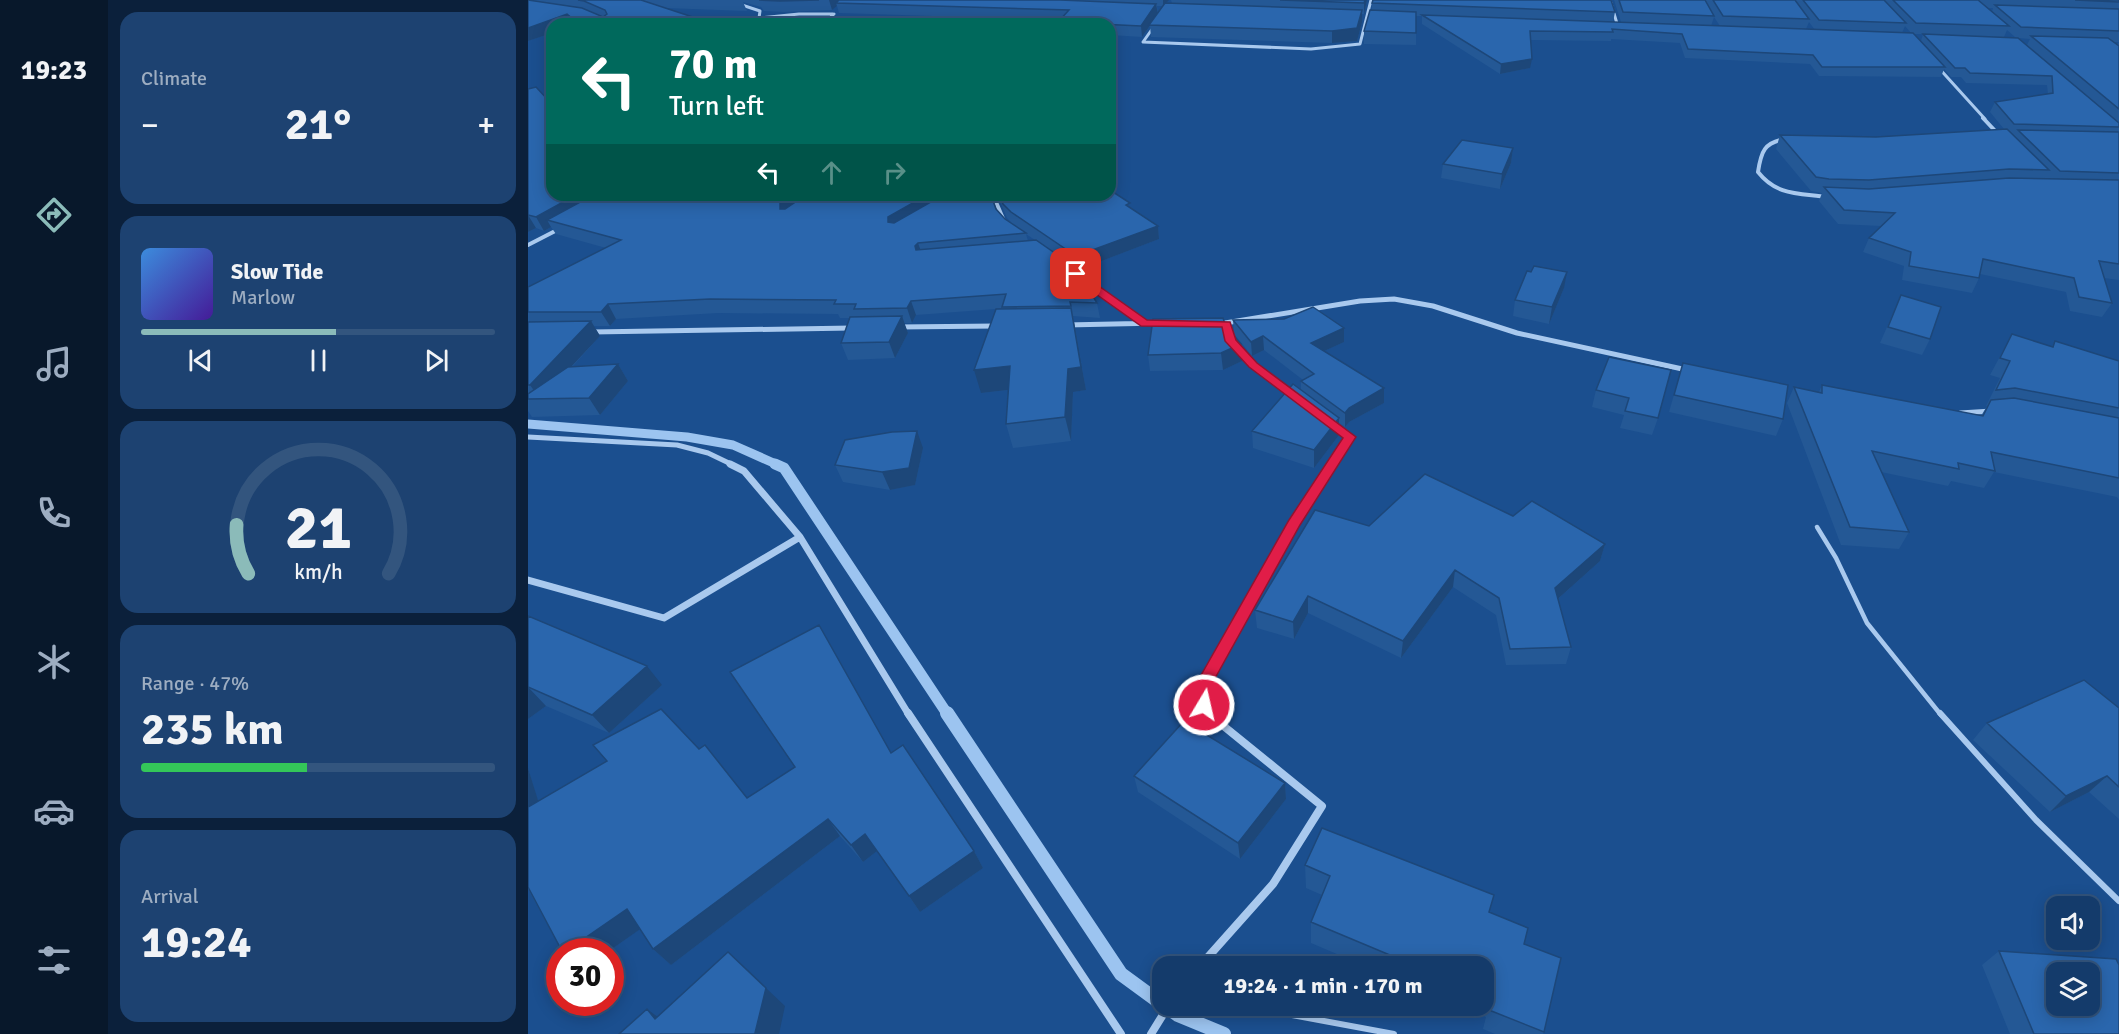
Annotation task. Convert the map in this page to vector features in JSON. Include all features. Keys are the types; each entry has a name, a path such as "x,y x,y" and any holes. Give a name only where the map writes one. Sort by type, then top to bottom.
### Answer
{"street":[{"path":"727,0 760,11 759,18 799,14 833,14"},
{"path":"1161,17 1143,42 1311,50 1360,44 1371,0"},
{"path":"1610,0 1618,27"},
{"path":"829,18 841,7"},
{"path":"1935,64 2001,138 1990,138"},
{"path":"1791,138 1771,140 1763,148 1758,172 1768,185 1779,191 1833,197"},
{"path":"996,201 1007,224"},
{"path":"528,246 563,226"},
{"path":"1069,270 1145,323"},
{"path":"1214,324 1226,324 1360,301 1394,299 1433,306 1517,333 1691,371"},
{"path":"1062,325 1168,323"},
{"path":"1226,324 1228,333"},
{"path":"885,328 1003,326"},
{"path":"590,332 862,328"},
{"path":"1231,341 1253,365 1297,398"},
{"path":"1949,414 2004,410"},
{"path":"1209,956 1273,884 1322,806 1226,728 1204,705 1205,682 1294,523 1350,437 1323,417"},
{"path":"528,436 677,445 708,453 744,471 800,537 897,696 1121,1034"},
{"path":"528,580 664,618 800,537"},
{"path":"1152,1033 1162,1016"}],"lane":[{"path":"1817,527 1836,558 1867,623 1933,705 2036,820 2119,901"},
{"path":"1297,1016 1394,1034"}],"building":[{"path":"528,0 582,8 603,17 607,14 605,10 578,0 641,0 696,18 572,18 567,14 556,18 546,18 546,22 528,28"},
{"path":"759,0 819,0 780,1"},
{"path":"839,0 1060,0 1156,4 1141,26 1116,25 1116,18 1062,18 1069,10 836,3"},
{"path":"1280,0 1365,0 1364,3"},
{"path":"1373,0 1611,0 1615,12 1372,3"},
{"path":"1619,0 1705,0 1714,16 1623,12"},
{"path":"1713,0 1795,0 1809,19 1723,16"},
{"path":"1803,0 1884,0 1906,23 1819,20"},
{"path":"1893,0 1978,0 2009,26 1916,23"},
{"path":"2075,0 2119,0 2119,2"},
{"path":"1165,3 1362,10 1357,28 1332,31 1149,25"},
{"path":"1995,5 2119,9 2119,31 2021,27"},
{"path":"1370,10 1416,12 1416,33 1364,31"},
{"path":"1422,15 1913,33 1945,67 1822,67 1813,55 1688,49 1682,34 1612,29 1613,32 1530,31 1532,59 1501,64"},
{"path":"1923,34 2018,38 2119,123 2119,127 2014,124 1995,102 2053,93 2052,76 1970,73 1965,68 1955,68"},
{"path":"2031,36 2108,38 2119,46 2119,109"},
{"path":"536,87 546,98 546,201 565,201 536,217 528,215 528,89"},
{"path":"2007,129 2049,170 2009,169 1869,180 1829,179 1816,177 1780,135 1876,137"},
{"path":"2018,130 2119,132 2119,173 2060,171"},
{"path":"1462,140 1513,148 1502,174 1443,164"},
{"path":"2009,178 2119,180 2119,264 2099,261 2112,303 2079,297 2074,278 1983,259 1979,278 1909,266 1911,252 1869,238 1895,213 1844,210 1824,187 1869,189"},
{"path":"1116,194 1130,203 1126,205 1158,226 1076,256 1011,212 1002,201 1116,201"},
{"path":"582,201 782,201 780,209 785,209 797,201 916,201 888,217 888,222 894,223 932,201 993,201 996,209 1005,219 1026,233 918,243 915,246 916,250 1036,240 1075,267 1097,303 1070,302 1071,306 1002,307 1006,294 911,301 907,308 854,309 856,304 834,304 836,300 710,299 608,304 601,312 528,312 528,287 621,240 547,220"},
{"path":"1534,266 1567,272 1552,307 1515,300 1527,271 1531,272"},
{"path":"1901,295 1941,307 1930,339 1888,327"},
{"path":"1313,307 1344,328 1311,343 1384,388 1349,408 1345,413 1301,381 1314,374 1263,336 1251,342 1233,320 1284,319"},
{"path":"1071,308 1081,367 1068,369 1065,417 1006,424 1010,366 974,370 996,309"},
{"path":"902,316 889,342 841,343 850,317"},
{"path":"1223,318 1226,327 1241,344 1221,353 1148,355 1153,319"},
{"path":"591,321 530,385 528,385 528,322"},
{"path":"2012,334 2053,347 2055,341 2119,361 2119,408 2015,388 1996,390 2010,361 2000,358"},
{"path":"1609,357 1671,370 1658,418 1625,411 1629,398 1596,390"},
{"path":"1683,363 1788,385 1783,419 1674,395"},
{"path":"618,364 589,398 528,399 528,394 568,367"},
{"path":"1293,384 1339,418 1314,450 1252,431"},
{"path":"1822,385 1983,416 1991,400 2014,398 2119,418 2119,478 1991,452 1995,471 1958,463 1959,469 1872,451 1909,532 1850,527 1794,387 1822,393"},
{"path":"917,431 909,468 882,472 835,465 845,440 892,432"},
{"path":"1425,474 1513,516 1532,501 1605,544 1555,588 1571,647 1510,649 1499,598 1455,570 1403,641 1308,596 1293,622 1255,610 1315,510 1369,526"},
{"path":"528,616 647,666 592,715 528,687"},
{"path":"819,625 891,753 903,745 974,851 909,896 865,834 851,845 828,819 653,949 627,909 585,938 555,938 528,887 528,807 607,761 593,745 661,709 699,749 705,745 747,798 795,767 730,672"},
{"path":"2084,680 2119,708 2119,787 2107,776 2066,796 1987,723"},
{"path":"1184,721 1285,783 1238,843 1134,776"},
{"path":"1322,828 1494,895 1489,912 1528,928 1524,944 1561,958 1544,1032 1494,1012 1494,956 1392,956 1311,922 1330,876 1305,865"},
{"path":"1999,951 2116,959 2119,965 2119,1034 2034,1034"},
{"path":"728,952 766,988 755,1033 757,1034 619,1034 647,1009 655,1019"}],"waterway":[{"path":"528,424 687,437 733,445 778,465"},
{"path":"775,464 784,468 948,715"},
{"path":"947,713 1121,974 1152,997"},
{"path":"1180,1016 1224,1034"}],"route":[{"path":"1076,274 1145,323 1226,324 1231,341 1253,365 1350,437 1294,523 1205,682 1204,705"}]}
